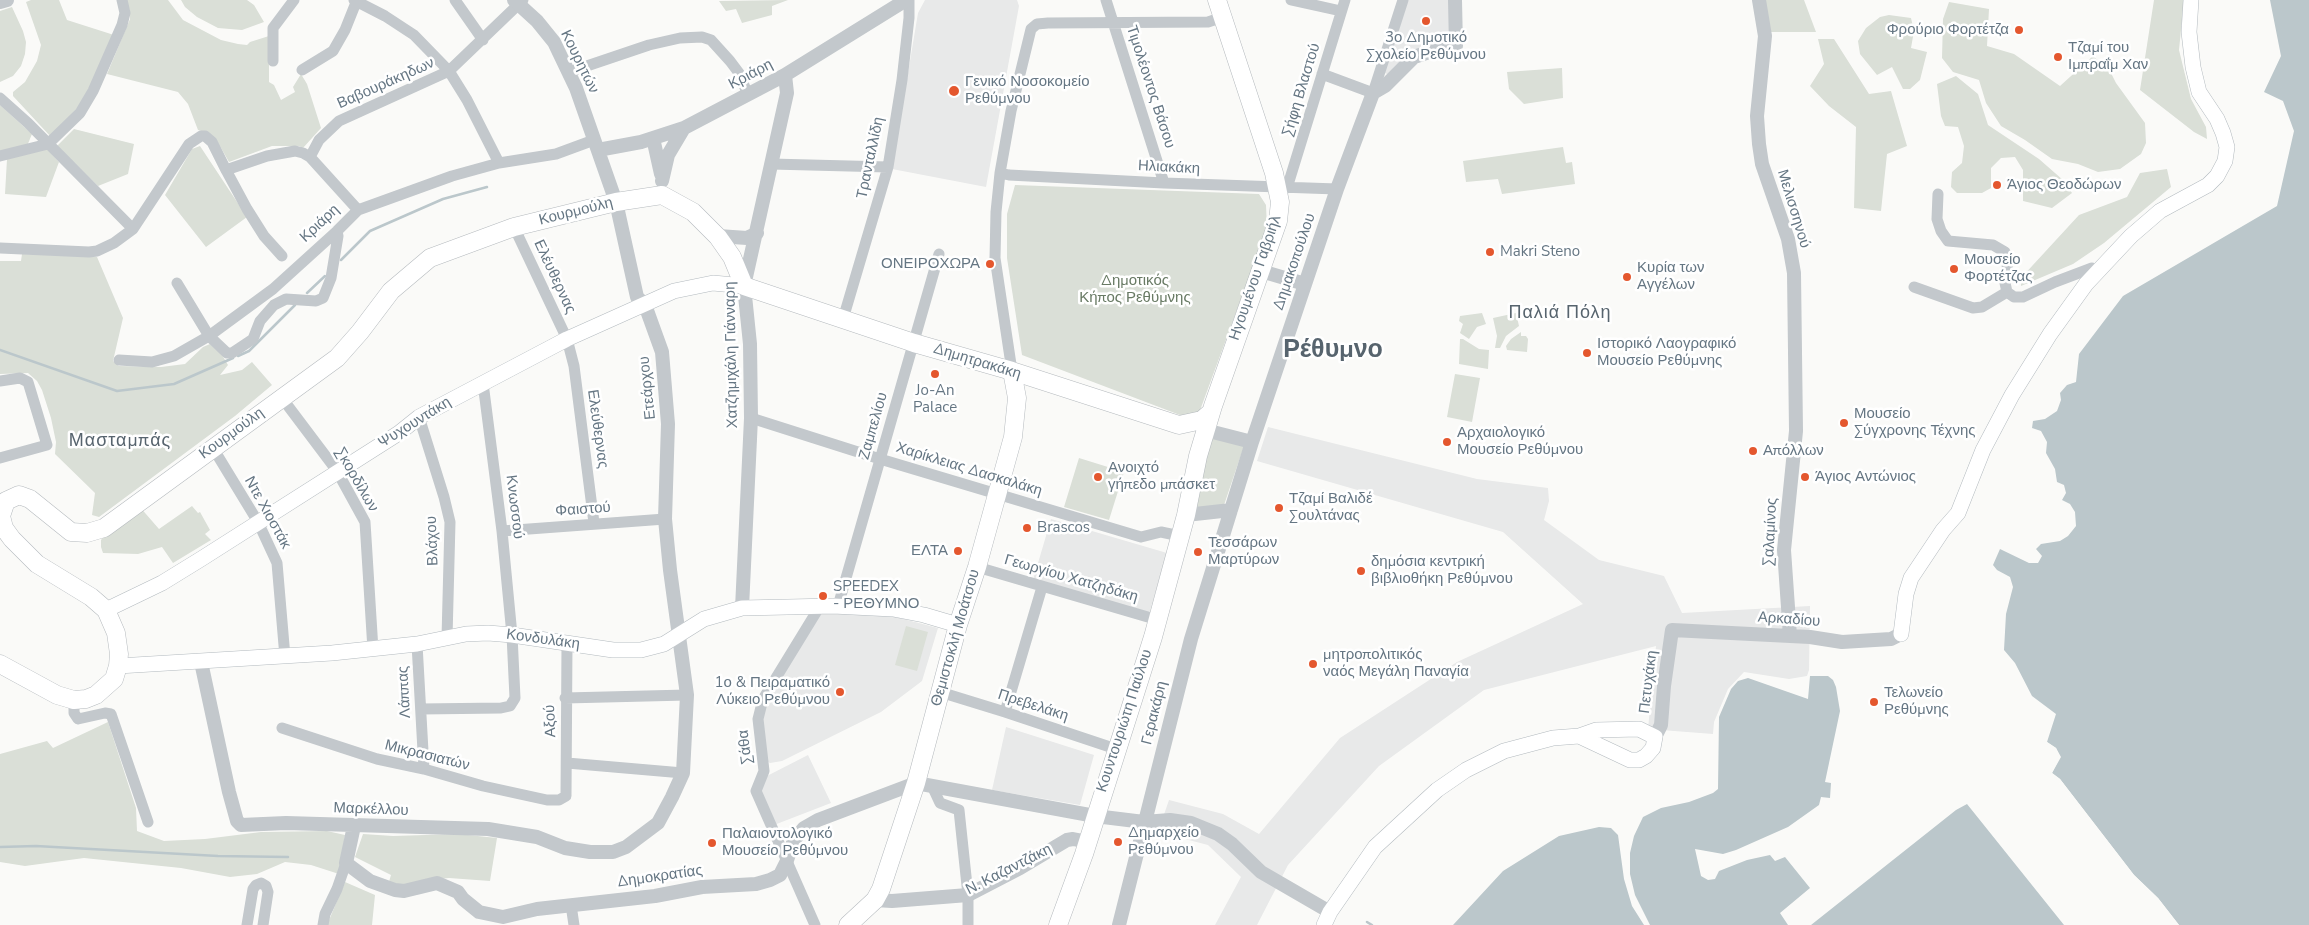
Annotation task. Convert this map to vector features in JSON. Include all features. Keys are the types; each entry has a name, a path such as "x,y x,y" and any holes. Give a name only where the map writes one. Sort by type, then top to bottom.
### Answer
{"main road":[{"name":"Ηγουμένου Γαβριήλ","path":"1210,413 1278,221 1283,188 1217,0"},
{"path":"1901,634 1906,594 1911,578 1943,530 1958,513 1984,450 2012,395 2050,334 2086,284 2131,236 2160,211 2208,185 2217,176 2225,161 2227,147 2223,133 2217,119 2199,92 2192,67 2189,32 2191,0"},
{"path":"662,188 693,212 718,236 732,257 744,286"},
{"name":"Κουρμούλη","path":"118,666 116,634 106,610 91,597 37,564 20,549 2,522 3,498 18,495 30,499 71,532 94,532 122,516 337,358 360,332 391,291 430,258 514,227 616,202 662,188"},
{"name":"Ψυχουντάκη","path":"106,610 162,583 399,432 419,417 567,339 674,291 713,283 744,286"},
{"name":"Δημητρακάκη","path":"744,286 914,343 1012,371 1179,425"},
{"name":"Θεμιστοκλή Μοάτσου","path":"875,900 881,890 924,785 940,692 1013,437 1017,398 1012,371"},
{"path":"1179,425 1202,420 1210,413"},
{"path":"1186,515 1198,456 1210,413"},
{"path":"1179,425 1187,432 1195,444 1198,456"},
{"name":"Κουντουριώτη Παύλου","path":"1058,925 1088,842 1158,620 1186,515"},
{"name":"Κονδυλάκη","path":"118,666 373,650 481,633 512,634 613,650 641,650 664,644 704,619 742,608 838,606 893,609 924,614 958,625"},
{"path":"0,664 57,695 74,700 96,695 114,679 118,666"},
{"path":"1327,918 1375,847 1414,810 1444,785 1466,770 1504,751 1552,738 1579,736 1596,730 1639,729 1655,738 1653,748 1646,756 1639,760 1630,760 1592,744 1579,736"},
{"path":"858,922 875,900"}],"street":[{"path":"0,2 8,0"},
{"path":"0,156 48,144 74,120 88,102 124,18 122,0"},
{"path":"273,61 273,28 294,0"},
{"path":"302,70 333,51 345,30 356,0 414,36 449,71 467,100 499,163"},
{"path":"454,0 483,40"},
{"name":"Τιμολέοντος Βάσου","path":"1106,0 1164,183"},
{"path":"1291,0 1341,11"},
{"name":"Σήφη Βλαστού","path":"1283,188 1345,0"},
{"path":"1373,93 1403,0"},
{"path":"1373,93 1385,86 1414,57 1456,46 1454,0"},
{"name":"Μελισσηνού","path":"1759,0 1765,36 1757,116 1760,151 1762,164 1788,239 1794,273 1796,430 1794,459"},
{"name":"Βαβουράκηδων","path":"310,158 319,140 339,121 449,71 483,40 518,2"},
{"name":"Κουρητών","path":"518,2 554,42 569,72 596,145"},
{"name":"Κριάρη","path":"119,360 152,362 174,356 209,336 273,289 337,232 358,210 452,176 499,163 556,154 596,145 641,142 684,128 785,75 901,2"},
{"name":"Τρανταλλίδη","path":"843,319 888,167 902,80 909,18 901,2"},
{"path":"1012,371 995,258 1000,173 1027,40 1031,29 1038,24 1208,22 1223,17"},
{"path":"569,72 649,45 677,39 702,37 711,40 730,61 739,73 748,95"},
{"path":"1322,74 1373,93"},
{"name":"Χατζημιχάλη Γιάνναρη","path":"742,608 751,418 750,344 744,286 787,93 785,75"},
{"name":"Δημακοπούλου","path":"1252,442 1337,189 1373,93"},
{"path":"0,98 15,110 133,229"},
{"path":"662,188 668,155 684,128"},
{"path":"0,248 94,252 122,238 133,229 190,144 196,137 205,136 212,142 247,209 264,236 282,256"},
{"path":"654,138 662,188"},
{"name":"Ετεάρχου","path":"596,145 616,202 637,297 645,305 662,352 668,424 665,519 687,695 683,773"},
{"path":"226,170 267,156 295,151 303,153 310,158 358,210"},
{"path":"772,164 888,167"},
{"name":"Ηλιακάκη","path":"1000,173 1164,183 1337,189"},
{"path":"1938,194 1937,219 1941,231 1948,241 1992,245 2005,252 2008,261 2005,283 2007,292 2014,297 2023,297 2092,268 2099,270"},
{"name":"Ελέυθερνας","path":"514,227 567,339"},
{"path":"177,283 209,336 227,353 232,353 253,339 260,321 274,305 286,299 316,301 323,298 331,278 338,236 337,232"},
{"path":"718,236 747,238 757,233"},
{"name":"Ζαμπελίου","path":"838,606 939,254"},
{"path":"1261,271 1305,284"},
{"path":"1914,287 1973,308 1982,307 2007,292"},
{"name":"Ελεύθερνας","path":"567,339 574,366 594,523"},
{"path":"0,381 20,378 28,382 47,445 0,458"},
{"name":"Κνωσσού","path":"421,710 510,706 515,698 512,634 502,531 483,383"},
{"name":"Σκορδίλων","path":"282,398 337,471 365,522 373,650"},
{"name":"Βλάχου","path":"419,417 450,522 447,638"},
{"name":"Χαρίκλειας Δασκαλάκη","path":"751,418 880,459 1141,537 1161,532 1180,536"},
{"path":"1186,515 1231,510 1252,442 1206,430"},
{"name":"Ντε Χιοστάκ","path":"213,448 258,522 277,562 285,657"},
{"name":"Σαλαμίνος","path":"1790,636 1784,550 1794,459"},
{"name":"Γερακάρη","path":"1119,925 1191,639 1231,510"},
{"name":"Φαιστού","path":"502,531 665,519"},
{"name":"Γεωργίου Χατζηδάκη","path":"977,567 1158,620"},
{"path":"1005,712 1042,587"},
{"name":"Σάθα","path":"815,925 786,863 756,791 764,771 758,719 763,699 820,606"},
{"name":"Αρκαδίου","path":"1672,630 1790,636 1842,642 1891,640 1901,634"},
{"name":"Πετυχάκη","path":"1655,738 1661,725 1664,686 1672,630"},
{"name":"Λάππας","path":"416,644 424,769"},
{"name":"Αξού","path":"566,796 565,698 567,644"},
{"name":"Μαρκέλλου","path":"201,662 229,792 237,821 246,826 286,823 488,829 537,837 565,848 590,852 613,852 626,847 658,823 683,773"},
{"name":"Πρεβελάκη","path":"940,692 1116,749"},
{"path":"565,698 687,695"},
{"path":"74,700 74,713 78,718 105,713 111,714 148,822"},
{"name":"Μικρασιατών","path":"282,728 377,759 424,769 483,786 547,800 559,800 566,796"},
{"path":"567,763 683,773"},
{"path":"924,785 1095,816 1144,822 1170,820 1205,827 1232,844 1261,872 1327,918"},
{"path":"924,785 940,802 959,810 968,895 968,925"},
{"name":"Δημοκρατίας","path":"346,863 370,881 394,890 404,891 437,883 448,886 458,892 463,899 479,912 503,917 537,908 655,896 702,887 756,884 770,880 780,874 794,840 804,828 818,820 924,785"},
{"path":"323,925 325,914 337,889 346,863 354,826"},
{"name":"Ν. Καζαντζάκη","path":"875,900 892,901 968,895 1020,868 1066,840 1073,839 1088,842"},
{"path":"247,925 253,889 261,883 266,886 268,892 262,925"},
{"path":"571,905 574,925"}],"shaded area":[{"name":"Γενικό Νοσοκομείο Ρεθύμνου","path":"925,0 1017,0 1019,6 986,187 892,169 918,13"},
{"name":"3ο Δημοτικό Σχολείο Ρεθύμνου","path":"1407,0 1450,0 1452,42 1429,45 1412,53 1389,75 1383,72"},
{"path":"2270,0 2309,0 2309,925 2179,925 2158,898 2134,875 2060,779 2052,773 2060,757 2056,748 2047,742 2056,714 2032,696 2015,663 2004,650 2006,614 2013,587 2010,577 1997,570 1993,565 2000,549 2029,563 2038,563 2042,556 2036,549 2041,544 2060,541 2068,536 2076,526 2075,512 2070,504 2062,500 2066,493 2064,485 2057,482 2055,469 2046,453 2047,442 2041,431 2032,428 2033,421 2045,419 2057,411 2061,400 2060,393 2067,385 2076,382 2079,354 2123,296 2277,206 2294,131 2283,101 2264,92 2281,56"},
{"path":"1268,427 1477,479 1548,488 1549,501 1544,520 1599,560 1664,576 1682,613 1810,606 1809,670 1807,676 1789,679 1744,672 1728,689 1714,722 1713,734 1648,729 1656,646 1484,690 1379,766 1288,865 1257,925 1215,925 1241,877 1208,845 1158,832 1169,800 1223,814 1259,834 1340,738 1457,662 1583,604 1503,532 1257,461"},
{"path":"1051,519 1167,553 1149,614 1033,580"},
{"name":"1ο & Πειραματικό Λύκειο Ρεθύμνου","path":"821,613 884,614 938,628 922,681 881,712 782,761 770,763 766,761 760,719 765,702"},
{"path":"1810,676 1828,676 1833,680 1840,711 1825,782 1831,783 1830,798 1821,797 1819,805 1788,827 1736,850 1723,854 1695,849 1701,876 1708,880 1715,879 1719,871 1747,860 1770,855 1775,861 1785,857 1810,888 1780,913 1788,925 1650,925 1635,895 1630,874 1630,853 1634,836 1643,817 1661,808 1689,802 1713,793 1718,789 1719,717 1731,689 1738,681 1748,678 1808,699"},
{"path":"1006,727 1094,755 1080,805 992,790"},
{"path":"808,755 831,803 774,825 758,792 765,777"},
{"path":"1967,804 2064,925 1811,925 1956,810"},
{"path":"1599,827 1611,828 1618,835 1624,879 1632,906 1644,925 1453,925 1503,871 1559,836"}],"green space":[{"path":"31,0 59,0 67,20 114,35 82,103 51,137 13,96 13,92 25,82 37,61 41,45 26,2"},
{"path":"126,0 168,0 183,20 221,40 247,45 250,42 269,36 269,82 274,85 281,100 295,92 293,87 301,74 307,84 321,128 303,148 299,146 272,146 229,162 216,139 208,133 198,130 188,104 178,92 107,74 130,19 130,11"},
{"path":"181,0 247,0 254,5 264,22 242,30 218,28 197,17 185,7"},
{"path":"788,0 772,6 772,15 742,23 736,9 726,11 719,1"},
{"path":"1764,0 1804,0 1816,32 1769,32"},
{"path":"2154,0 2184,0 2179,50 2191,99 2206,127 2207,139 2194,132 2140,90"},
{"path":"1949,2 1989,9 1987,46 2014,54 2060,86 2093,56 2110,71 2116,83 2145,123 2146,143 2141,154 2120,169 2098,172 2078,164 2052,159 2001,126 1986,103 1979,80 1953,72 1942,58 1943,19"},
{"path":"12,7 23,31 26,42 25,54 21,66 13,76 0,82 0,11"},
{"path":"1889,15 1911,18 1914,31 1911,48 1927,52 1920,80 1910,89 1903,89 1892,67 1877,75 1860,54 1858,41 1866,28 1880,17"},
{"path":"1818,39 1834,39 1869,94 1891,91 1907,146 1887,154 1881,211 1854,208 1856,127 1829,106 1810,86 1824,64"},
{"path":"1562,68 1563,98 1524,104 1509,89 1507,72"},
{"path":"1956,76 1978,94 1988,125 2039,159 2063,180 2072,193 2052,208 2023,201 2023,170 2015,157 2001,158 1991,168 1991,188 1982,193 1957,193 1951,187 1952,172 1962,163 1964,146 1958,127 1945,126 1941,116 1937,84"},
{"path":"0,105 32,134 27,146 0,152"},
{"path":"74,129 134,144 128,174 98,186 57,146"},
{"path":"200,146 247,217 206,247 165,195 192,149"},
{"path":"1563,147 1566,163 1572,162 1575,184 1502,194 1498,179 1466,182 1463,161"},
{"path":"47,149 59,162 46,197 5,194 7,159"},
{"path":"2167,169 2171,187 2104,243 2073,264 2021,286 2021,278 2079,215 2127,197 2140,173"},
{"name":"Δημοτικός Κήπος Ρεθύμνης","path":"1015,185 1259,194 1266,205 1267,228 1199,413 1188,416 1180,415 1022,355 1007,258 1007,214"},
{"path":"22,254 97,257 123,318 113,361 119,366 161,367 185,364 203,347 210,344 222,355 228,365 220,375 242,370 252,362 272,385 235,416 99,517 92,515 95,493 55,454 56,442 51,418 37,381 28,373 0,374 0,261 21,261"},
{"path":"1482,313 1486,324 1477,327 1469,339 1460,333 1463,324 1459,321 1460,316"},
{"path":"1516,313 1519,326 1506,336 1500,348 1495,348 1497,336 1493,318"},
{"path":"1521,332 1521,336 1526,336 1528,339 1527,352 1507,350 1506,346 1511,339"},
{"path":"1460,339 1479,349 1489,350 1488,369 1459,364"},
{"path":"1455,374 1480,378 1472,422 1447,417"},
{"path":"1206,436 1244,446 1224,505 1192,508"},
{"path":"1079,458 1124,472 1109,520 1064,507"},
{"path":"139,506 159,529 192,506 198,513 200,512 210,530 205,534 211,540 173,563 162,547 138,554 103,553 101,540 109,530"},
{"path":"906,626 928,632 917,671 895,665"},
{"path":"108,722 136,808 137,831 164,841 205,839 261,832 327,831 345,835 339,874 311,865 285,862 257,874 230,877 181,868 84,858 25,866 0,862 0,754 47,741 53,748"},
{"path":"363,834 393,836 458,834 497,838 490,881 449,878 419,881 406,885 388,885 391,875 355,857"},
{"path":"345,882 375,895 372,925 327,925"}],"pier":[{"path":"2047,742 2056,748 2061,757 2052,773 2060,779 2134,875 2158,898 2179,925 2176,925 2156,900 2132,877 2058,781 2050,774 2052,766 2058,757 2054,750 2045,743"}],"waterway":[{"path":"341,260 370,231 443,199 487,187"},
{"path":"307,293 325,276"},
{"path":"238,356 249,351 295,305"},
{"path":"0,350 117,391 174,384 233,358"},
{"path":"0,847 36,846 218,856 288,857"},
{"path":"1367,922 1372,925"}],"place":[{"name":"3ο Δημοτικό Σχολείο Ρεθύμνου","path":"1426,21"},
{"name":"Φρούριο Φορτέτζα","path":"2019,30"},
{"name":"Τζαμί του Ιμπραΐμ Χαν","path":"2058,57"},
{"name":"Γενικό Νοσοκομείο Ρεθύμνου","path":"954,91"},
{"name":"Άγιος Θεοδώρων","path":"1997,185"},
{"name":"Makri Steno","path":"1490,252"},
{"name":"ΟΝΕΙΡΟΧΩΡΑ","path":"990,264"},
{"name":"Μουσείο Φορτέτζας","path":"1954,269"},
{"name":"Κυρία των Αγγέλων","path":"1627,277"},
{"name":"Ιστορικό Λαoγραφικό Μουσείο Ρεθύμνης","path":"1587,353"},
{"name":"Jo-An Palace","path":"935,374"},
{"name":"Μουσείο Σύγχρονης Τέχνης","path":"1844,423"},
{"name":"Αρχαιολογικό Μουσείο Ρεθύμνου","path":"1447,442"},
{"name":"Απόλλων","path":"1753,451"},
{"name":"Ανοιχτό γήπεδο μπάσκετ","path":"1098,477"},
{"name":"Άγιος Αντώνιος","path":"1805,477"},
{"name":"Τζαμί Βαλιδέ Σουλτάνας","path":"1279,508"},
{"name":"Brascos","path":"1027,528"},
{"name":"ΕΛΤΑ","path":"958,551"},
{"name":"Τεσσάρων Μαρτύρων","path":"1198,552"},
{"name":"δημόσια κεντρική βιβλιοθήκη Ρεθύμνου","path":"1361,571"},
{"name":"SPEEDEX - ΡΕΘΥΜΝΟ","path":"823,596"},
{"name":"μητροπολιτικός ναός Μεγάλη Παναγία","path":"1313,664"},
{"name":"1ο & Πειραματικό Λύκειο Ρεθύμνου","path":"840,692"},
{"name":"Τελωνείο Ρεθύμνης","path":"1874,702"},
{"name":"Δημαρχείο Ρεθύμνου","path":"1118,842"},
{"name":"Παλαιοντολογικό Μουσείο Ρεθύμνου","path":"712,843"}],"district":[{"name":"Παλιά Πόλη","path":"1560,314"},
{"name":"Ρέθυμνο","path":"1333,351"},
{"name":"Μασταμπάς","path":"120,442"}]}
